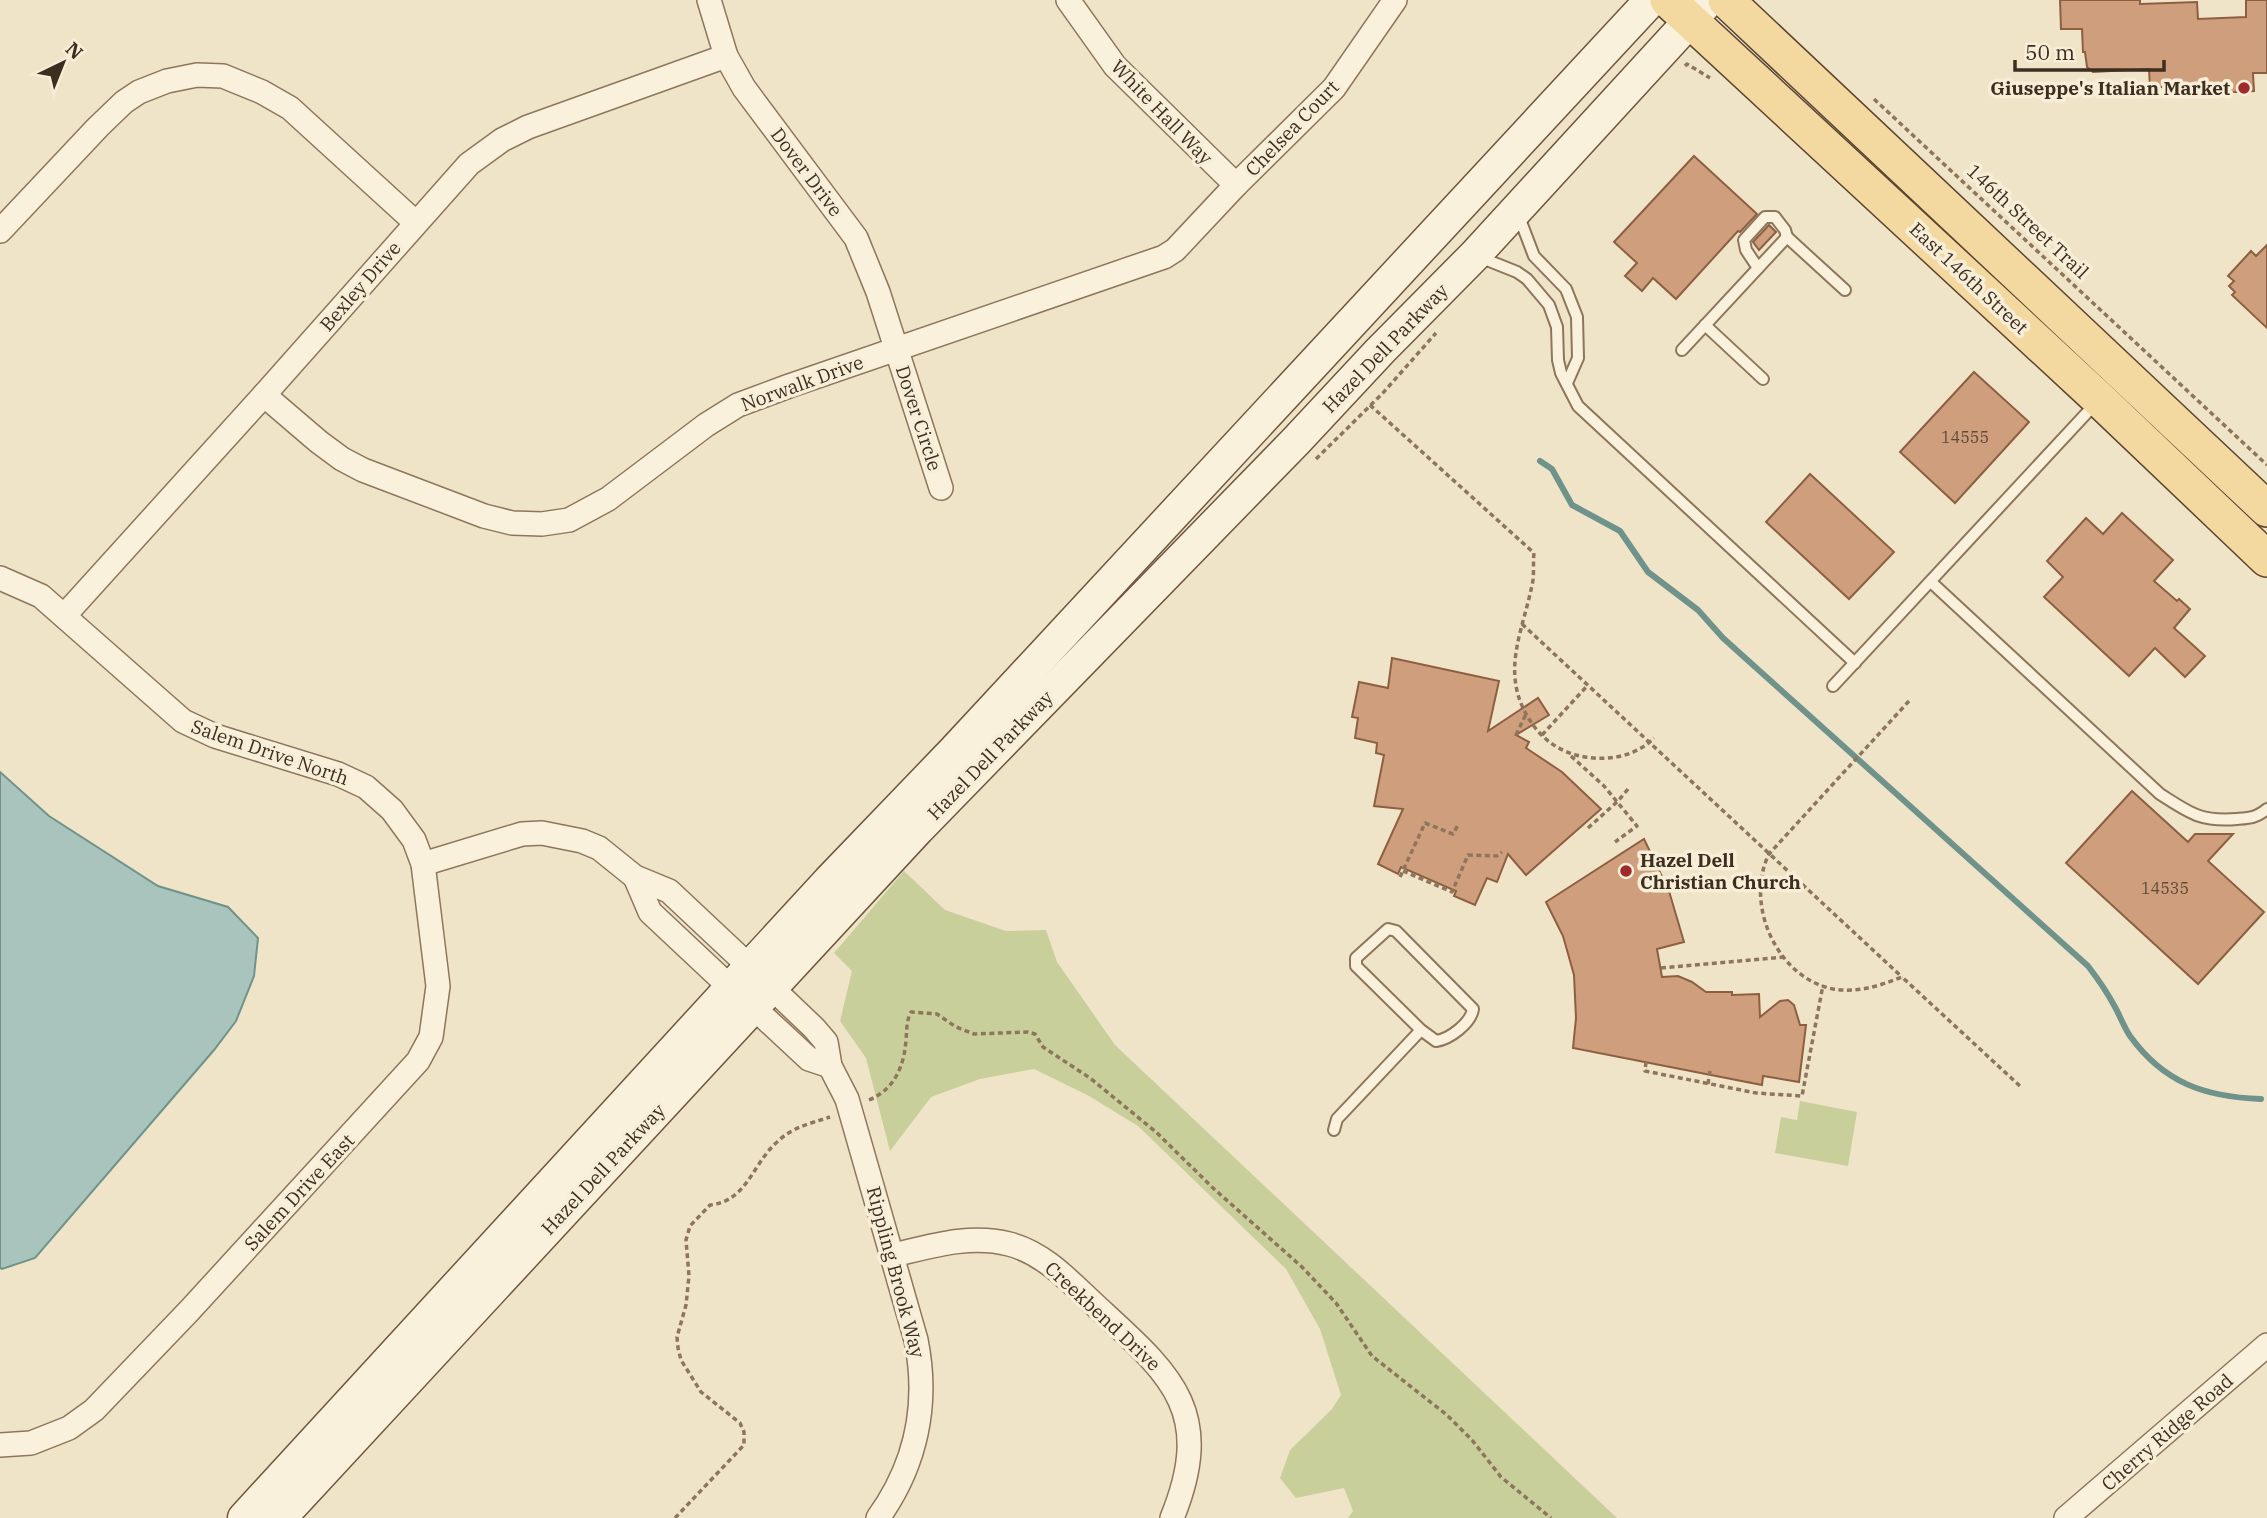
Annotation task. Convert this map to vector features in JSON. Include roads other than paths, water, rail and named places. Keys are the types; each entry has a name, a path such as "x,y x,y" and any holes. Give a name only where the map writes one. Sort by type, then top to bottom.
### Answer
{"main road":[{"name":"Hazel Dell Parkway","path":"280,1518 751,987 971,733 1651,0"},
{"name":"East 146th Street","path":"1726,0 2265,503"},
{"name":"Hazel Dell Parkway","path":"244,1518 751,987 918,829 1475,255 1689,7"},
{"name":"East 146th Street","path":"1689,7 2267,559"}],"street":[{"name":"Dover Drive","path":"709,0 726,56 744,88 856,238 897,349"},
{"name":"White Hall Way","path":"1068,0 1115,66 1236,185"},
{"name":"Chelsea Court","path":"1236,185 1334,88 1395,0"},
{"name":"Bexley Drive","path":"64,616 469,164 502,140 528,127 726,56"},
{"path":"0,231 124,102 139,92 167,81 197,75 223,76 262,92 290,108 416,223"},
{"name":"Norwalk Drive","path":"264,395 319,442 363,470 484,516 512,523 542,524 569,520 608,499 706,425 738,405 1164,257 1175,250 1236,185"},
{"name":"Dover Circle","path":"897,349 941,488"},
{"name":"Salem Drive North","path":"0,578 41,596 183,721 215,736 338,774 366,787 392,810 414,840 424,864"},
{"name":"Rippling Brook Way","path":"424,864 522,834 542,833 582,841 599,848 635,877 650,912 751,987 809,1059 830,1066 847,1099 894,1255 918,1351 922,1393 911,1459 899,1486 878,1518"},
{"name":"Salem Drive East","path":"0,1445 31,1443 69,1428 94,1410 418,1061 431,1037 438,986 424,864"},
{"name":"Creekbend Drive","path":"894,1255 971,1240 1021,1248 1055,1269 1147,1352 1177,1394 1188,1430 1189,1467 1172,1518"},
{"name":"Cherry Ridge Road","path":"2066,1518 2267,1345"}],"lane":[{"path":"1516,210 1534,256 1566,289 1577,317 1578,358 1567,383"},
{"path":"1758,268 1746,250 1744,240 1765,217 1775,217 1787,237 1845,290"},
{"path":"1682,350 1787,237"},
{"path":"1475,255 1517,272 1536,287 1549,304 1557,327 1561,373 1578,406 1855,663"},
{"path":"1705,325 1763,379"},
{"path":"1833,686 2099,399"},
{"path":"1931,582 2160,794 2192,814 2214,821 2256,818 2267,809"},
{"path":"1388,929 1396,931 1474,1009 1472,1017 1445,1040 1436,1041 1421,1030 1356,966 1356,958 1388,929"},
{"path":"1334,1130 1338,1119 1421,1030"}],"water":[{"path":"0,772 49,816 158,886 228,907 258,938 254,976 236,1021 214,1050 35,1258 2,1269 0,1268"}],"waterway":[{"path":"1540,461 1552,469 1572,505 1620,531 1648,572 1698,610 1723,638 2088,966 2109,996 2130,1036 2157,1065 2172,1076 2204,1091 2261,1099"}],"place":[{"name":"Giuseppe's Italian Market","path":"2244,88"},
{"name":"Hazel Dell Christian Church","path":"1626,871"}]}
